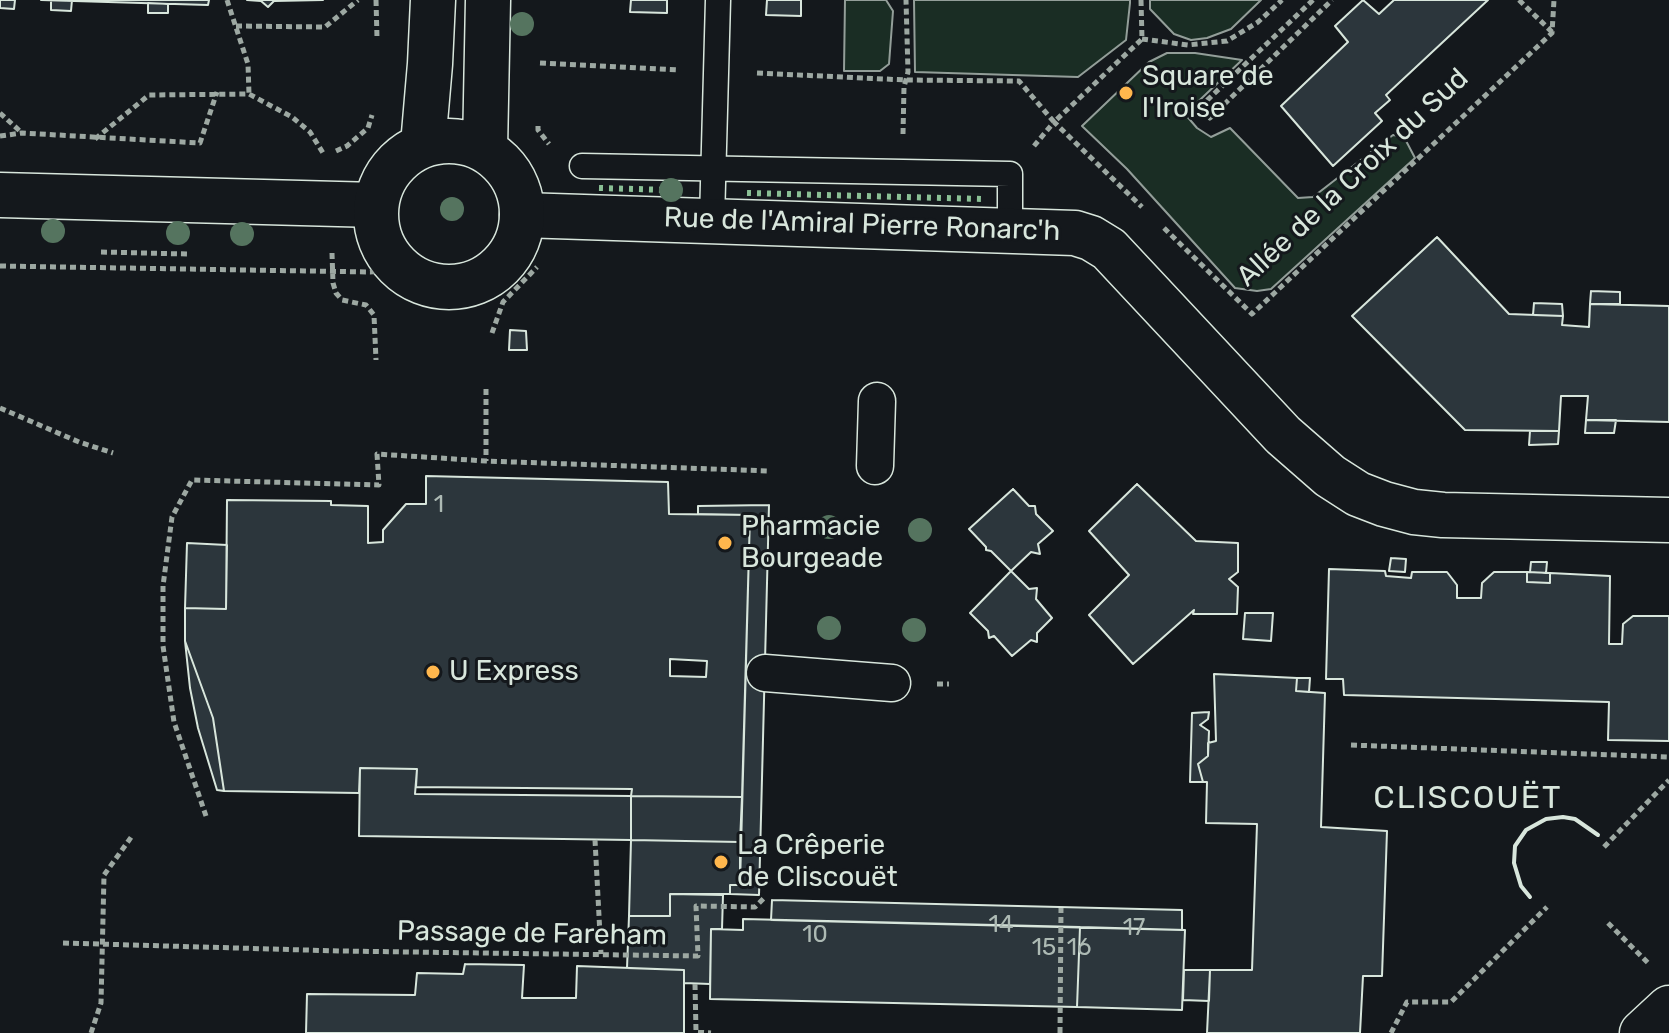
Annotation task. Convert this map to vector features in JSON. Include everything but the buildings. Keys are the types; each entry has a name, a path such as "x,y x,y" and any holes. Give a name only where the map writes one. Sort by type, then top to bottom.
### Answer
{"street":[{"path":"423,145 433,0"},
{"path":"485,149 488,0"},
{"path":"454,140 485,149 512,176 520,195 522,215 518,238 507,259 489,275 467,285 443,287 420,281 400,269 385,251 377,229 376,205 381,186 390,169 405,155 423,145 454,140"},
{"path":"0,195 376,205"},
{"name":"Rue de l'Amiral Pierre Ronarc'h","path":"522,215 1075,233 1109,249 1283,435 1330,476 1358,494 1414,512 1443,515 1669,520"},
{"path":"875,466 877,401"},
{"path":"765,673 892,683"}],"lane":[{"path":"712,220 718,0"},
{"path":"582,166 1010,174 1010,229"}],"path":[{"path":"227,0 248,64 249,94"},
{"path":"236,26 325,27 358,0"},
{"path":"376,0 377,47"},
{"path":"903,107 906,0"},
{"path":"1010,174 1054,122 1142,39 1141,0"},
{"path":"1142,39 1188,45 1227,41 1258,22 1282,0"},
{"path":"1313,0 1200,107 1210,118 1332,0"},
{"path":"1519,0 1552,33"},
{"path":"1552,33 1554,0"},
{"name":"Allée de la Croix du Sud","path":"1054,122 1252,314 1552,33"},
{"path":"540,47 540,77"},
{"path":"540,63 906,80 1019,81 1054,122"},
{"path":"0,136 22,133 200,143 217,92"},
{"path":"95,139 149,95 249,94 292,117 310,132 323,155 347,146 368,128 376,102"},
{"path":"0,113 22,133"},
{"path":"538,116 538,130 553,149"},
{"path":"332,245 333,283 342,300 366,305 374,315 376,360"},
{"path":"0,266 333,272 400,269"},
{"path":"486,389 486,461"},
{"path":"0,408 113,453"},
{"path":"206,816 174,722 163,646 163,586 172,517 192,480 379,485 377,454 770,471"},
{"path":"1351,745 1669,757"},
{"path":"1604,847 1669,780"},
{"path":"91,1033 101,1003 104,875 132,836"},
{"path":"595,840 601,954"},
{"name":"Passage de Fareham","path":"63,943 698,956 696,906 755,907 765,897"},
{"path":"1391,1033 1407,1002 1451,1002 1547,907"},
{"path":"1060,1033 1061,908"},
{"path":"1608,923 1657,1008"},
{"path":"695,984 696,1032 711,1033"}],"green space":[{"path":"845,0 886,0 893,11 889,64 880,71 844,71"},
{"path":"914,0 1130,0 1130,3 1126,40 1078,77 915,72"},
{"path":"1150,0 1261,0 1231,29 1191,40 1174,34 1150,9"},
{"path":"1167,53 1195,53 1242,60 1185,114 1197,128 1211,137 1230,128 1298,198 1313,197 1393,135 1404,137 1415,158 1271,289 1235,288 1127,169 1082,126 1149,62"}],"hedge":[{"path":"599,188 671,190"},
{"path":"747,193 983,199"}],"wall":[{"path":"1530,897 1521,886 1514,863 1515,846 1526,830 1546,819 1563,817 1575,819 1598,835"}],"place":[{"name":"Square de l'Iroise","path":"1126,93"},
{"name":"Pharmacie Bourgeade","path":"725,543"},
{"name":"U Express","path":"433,672"},
{"name":"La Crêperie de Cliscouët","path":"721,862"}],"district":[{"name":"CLISCOUËT","path":"1468,799"}]}
